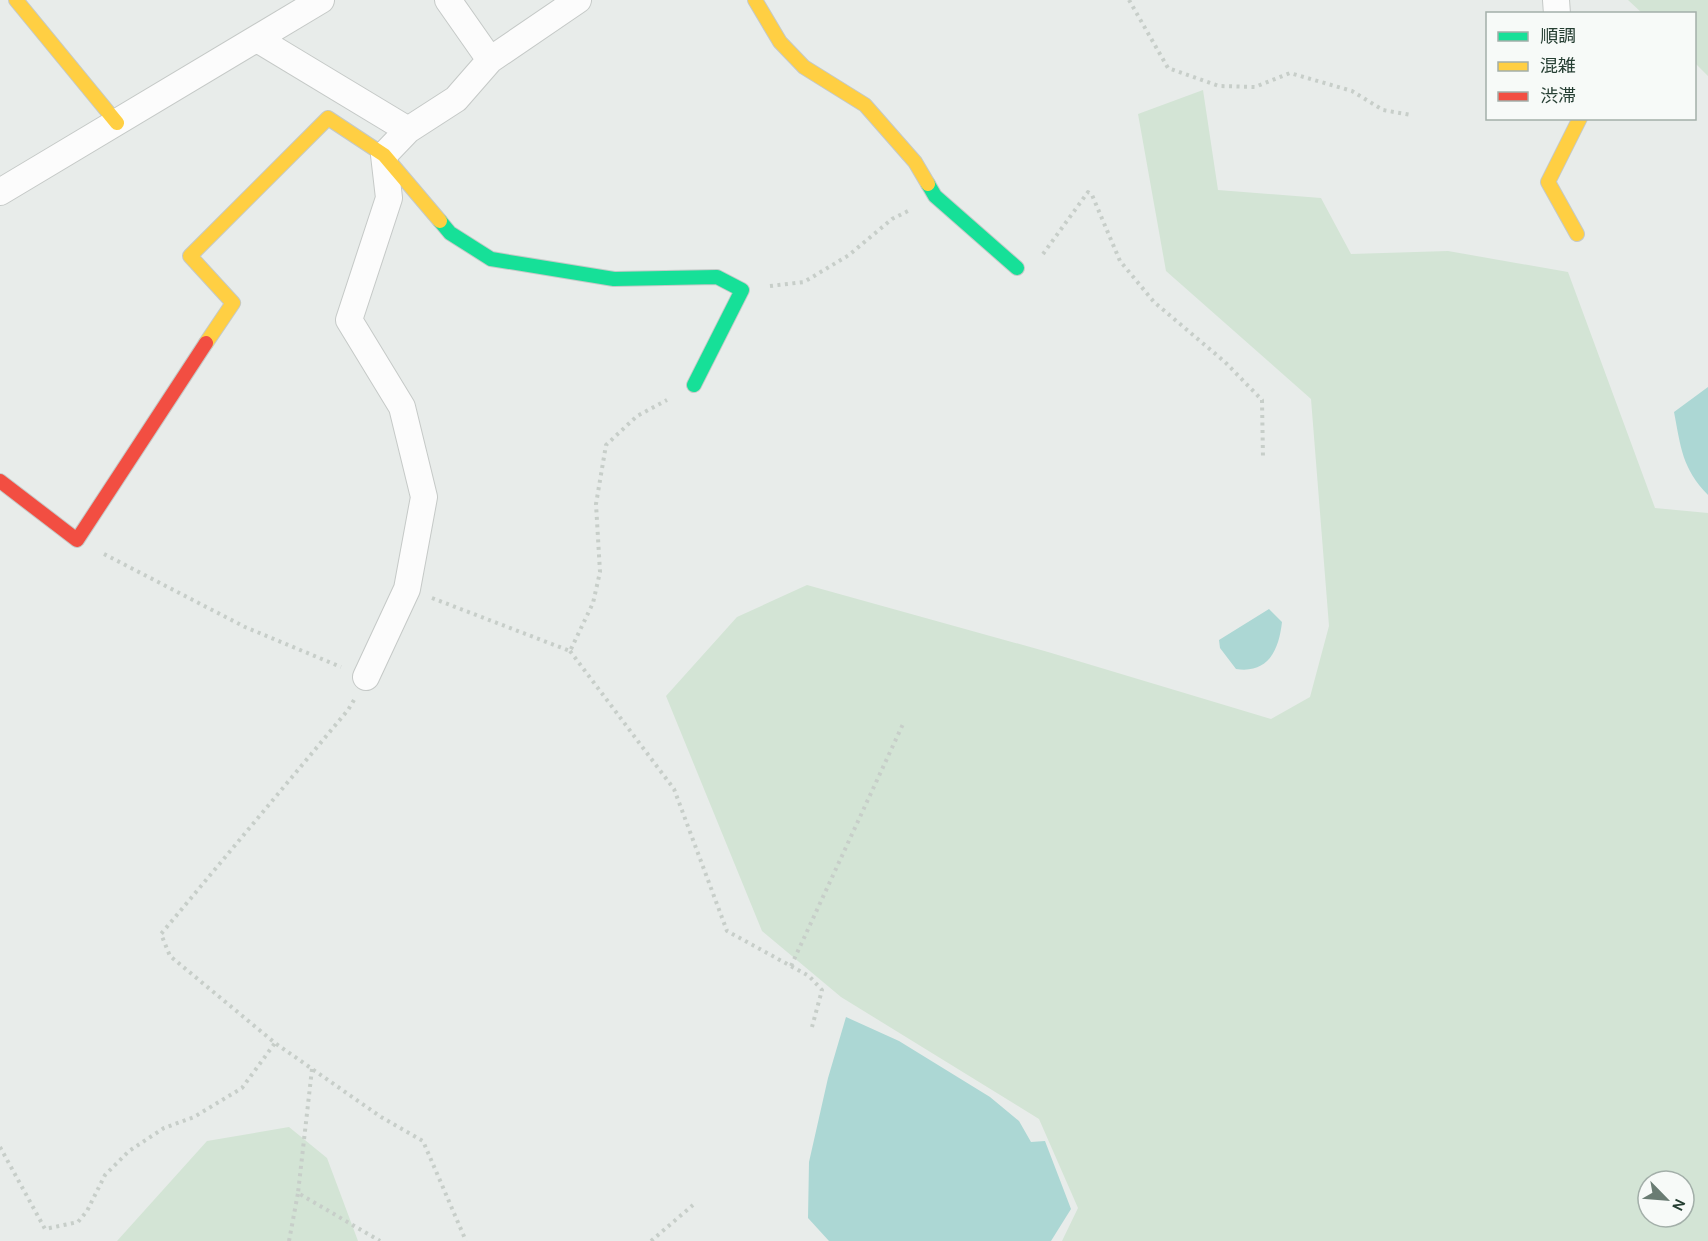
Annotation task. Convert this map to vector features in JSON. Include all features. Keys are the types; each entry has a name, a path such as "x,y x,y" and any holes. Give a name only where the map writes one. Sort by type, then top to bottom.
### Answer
{"street":[{"path":"16,0 117,123"},
{"path":"0,192 321,0"},
{"path":"448,0 489,60"},
{"path":"384,155 408,130 456,99 489,60 578,0"},
{"path":"755,0 780,42 804,67 865,105 915,162 935,196 1017,268"},
{"path":"257,39 408,130"},
{"path":"0,481 77,540 233,303 190,256 328,118 384,155 450,233 491,259 614,279 717,277 742,290 694,385"},
{"path":"1577,234 1548,182 1579,120"},
{"path":"366,677 407,589 424,497 402,407 349,320 389,198 384,155"}],"path":[{"path":"1129,0 1168,68 1219,86 1255,87 1290,73 1352,91 1383,110 1411,115"},
{"path":"1017,268 1043,254 1088,192 1092,195 1120,261 1154,302 1225,362 1262,400 1263,458"},
{"path":"742,290 804,282 849,255 892,219 935,196"},
{"path":"570,651 593,603 600,572 596,504 606,445 637,416 694,385"},
{"path":"77,540 245,627 366,677 348,710 161,934 170,956 276,1043 381,1117 423,1142 466,1241"},
{"path":"407,589 570,651 674,789 727,931 809,976 822,990 812,1027"},
{"path":"792,966 903,724"},
{"path":"0,1147 45,1228 78,1222 87,1211 105,1175 129,1151 164,1128 194,1117 242,1088 276,1043"},
{"path":"289,1241 298,1193 312,1069"},
{"path":"298,1193 380,1241"},
{"path":"651,1241 693,1205"}],"green space":[{"path":"1628,0 1708,0 1708,76 1696,64 1696,12 1641,12"},
{"path":"1203,90 1218,190 1321,198 1351,254 1448,251 1568,272 1655,508 1708,513 1708,1241 1062,1241 1078,1208 1039,1119 841,997 762,931 666,696 737,617 807,585 1048,652 1271,719 1310,697 1329,626 1311,399 1166,271 1138,114"},
{"path":"289,1127 327,1158 358,1241 117,1241 207,1141"}],"water":[{"path":"1708,387 1708,495 1693,476 1684,457 1674,412"},
{"path":"1269,609 1282,622 1275,650 1270,658 1257,668 1236,669 1220,648 1219,640"},
{"path":"846,1017 899,1041 990,1097 1019,1121 1031,1142 1045,1141 1071,1209 1051,1241 829,1241 808,1218 809,1162 828,1078"}],"traffic: fast":[{"path":"928,184 935,196 1017,268"},
{"path":"440,221 450,233 491,259 614,279 717,277 742,290 694,385"}],"traffic: slow":[{"path":"16,0 117,123"},
{"path":"755,0 780,42 804,67 865,105 915,162 928,184"},
{"path":"206,343 233,303 190,256 328,118 384,155 440,221"},
{"path":"1577,234 1548,182 1579,120"}],"traffic: jam":[{"path":"0,481 77,540 206,343"}]}
